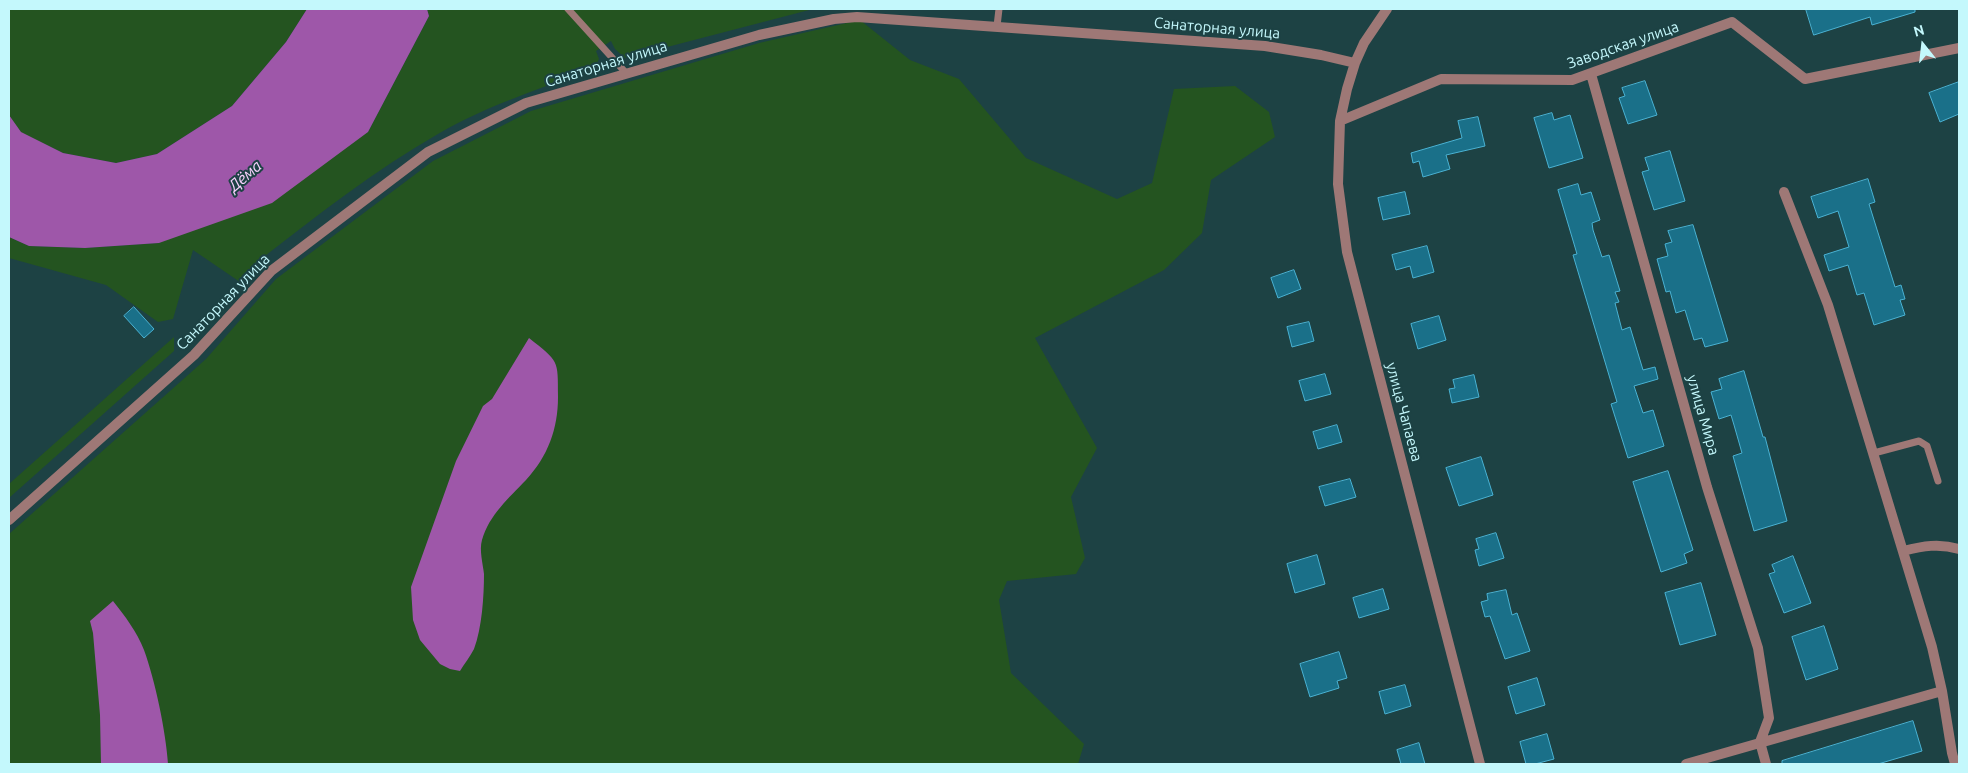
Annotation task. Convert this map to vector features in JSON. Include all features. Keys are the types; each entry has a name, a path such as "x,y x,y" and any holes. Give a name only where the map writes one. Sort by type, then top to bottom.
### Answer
{"street":[{"name":"улица Чапаева","path":"1387,9 1364,42 1354,64 1340,121 1338,184 1347,252 1480,764"},
{"name":"Санаторная улица","path":"9,520 194,355 272,271 428,152 526,103 759,35 848,17 880,17 1265,46 1354,64"},
{"name":"Заводская улица","path":"1340,121 1441,79 1572,80 1732,22 1806,78 1959,48"},
{"name":"улица Мира","path":"1591,74 1708,487 1758,648 1769,718 1760,742"},
{"path":"1784,192 1828,304 1932,647 1956,752 1955,764"},
{"path":"1903,551 1928,545 1948,546 1959,549"},
{"path":"1686,764 1942,691"},
{"path":"1760,742 1766,764"}],"lane":[{"path":"568,9 626,73"},
{"path":"997,26 998,9"},
{"path":"1874,453 1919,441 1927,446 1938,481"}],"green space":[{"path":"9,9 307,9 286,42 232,106 157,154 116,163 63,153 20,132 9,115"},
{"path":"427,9 813,9 625,58 615,49 611,41 596,51 599,59 595,67 476,114 415,148 304,226 261,259 240,282 193,250 173,319 158,322 106,285 9,258 9,237 29,246 85,248 159,243 368,132 429,16"},
{"path":"860,20 910,60 959,79 1026,158 1117,199 1152,183 1174,89 1235,86 1269,112 1275,137 1211,180 1202,233 1164,270 1035,338 1097,448 1071,497 1085,558 1076,574 1007,581 999,600 1011,673 1084,744 1078,764 9,764 9,534 206,359 276,279 433,161 531,111 759,43"},
{"path":"174,337 174,351 9,498 9,484"}],"water":[{"name":"Дёма","path":"307,9 427,9 429,16 368,132 272,203 159,243 85,248 29,246 9,237 9,115 21,132 63,153 116,163 157,154 232,106 286,42"},
{"path":"529,338 551,357 557,368 558,409 554,431 546,452 534,471 500,507 485,531 481,548 484,574 483,602 477,641 460,671 450,669 440,664 420,640 413,620 411,587 456,461 483,406 492,399"},
{"path":"113,601 126,618 144,650 159,706 168,764 101,764 100,715 93,633 90,621"}],"building":[{"path":"1806,9 1915,9 1915,12 1872,25 1870,17 1814,35"},
{"path":"1645,81 1657,115 1628,124 1619,98 1625,96 1622,88"},
{"path":"1959,82 1959,114 1940,122 1929,93"},
{"path":"1552,113 1554,120 1570,115 1583,158 1549,168 1534,118"},
{"path":"1478,117 1485,146 1446,155 1450,169 1423,177 1419,161 1413,163 1411,153 1462,138 1458,121"},
{"path":"1670,151 1685,201 1654,210 1642,172 1649,170 1645,158"},
{"path":"1868,179 1875,202 1869,204 1895,287 1901,285 1905,299 1900,300 1905,315 1874,325 1864,293 1857,295 1848,265 1829,271 1824,255 1849,247 1838,211 1818,218 1811,197"},
{"path":"1578,184 1581,195 1591,192 1600,220 1592,223 1593,230 1602,257 1609,255 1620,291 1615,292 1619,302 1615,303 1622,330 1630,327 1643,370 1655,367 1658,379 1634,386 1643,413 1653,410 1664,446 1628,458 1611,404 1617,402 1573,255 1577,254 1558,190"},
{"path":"1405,192 1410,214 1383,220 1378,198"},
{"path":"1693,225 1728,341 1705,347 1702,338 1694,340 1685,310 1676,313 1670,291 1666,292 1657,259 1668,256 1665,244 1672,242 1668,231"},
{"path":"1427,246 1434,272 1413,278 1410,266 1396,270 1392,255"},
{"path":"1294,270 1301,289 1278,298 1271,278"},
{"path":"134,307 154,329 144,338 124,316"},
{"path":"1439,316 1446,340 1418,349 1411,324"},
{"path":"1309,322 1314,341 1292,347 1287,327"},
{"path":"1744,371 1763,437 1765,437 1787,521 1754,531 1733,456 1742,453 1731,415 1719,419 1711,392 1722,389 1719,379"},
{"path":"1325,374 1331,394 1305,401 1299,381"},
{"path":"1474,375 1479,397 1452,403 1449,389 1455,388 1453,380"},
{"path":"1337,425 1342,442 1318,449 1313,432"},
{"path":"1481,457 1493,495 1459,506 1446,468"},
{"path":"1668,471 1693,550 1684,554 1687,563 1661,572 1633,482"},
{"path":"1350,479 1356,497 1325,506 1319,487"},
{"path":"1496,533 1504,558 1479,566 1475,550 1479,549 1476,539"},
{"path":"1317,555 1325,584 1295,593 1287,564"},
{"path":"1793,556 1811,603 1784,613 1769,574 1775,572 1772,565"},
{"path":"1701,583 1716,635 1680,645 1665,593"},
{"path":"1383,589 1389,609 1359,618 1353,598"},
{"path":"1506,590 1512,615 1517,613 1530,651 1505,659 1490,616 1485,617 1481,602 1488,600 1487,594"},
{"path":"1824,626 1838,669 1806,680 1792,637"},
{"path":"1339,652 1347,678 1337,681 1339,688 1310,697 1300,664"},
{"path":"1537,678 1545,705 1516,714 1508,687"},
{"path":"1405,685 1411,706 1385,714 1379,692"},
{"path":"1913,721 1922,751 1878,764 1782,764 1782,761"},
{"path":"1547,734 1554,759 1535,764 1526,764 1520,742"},
{"path":"1419,743 1425,764 1401,764 1397,750"}]}
